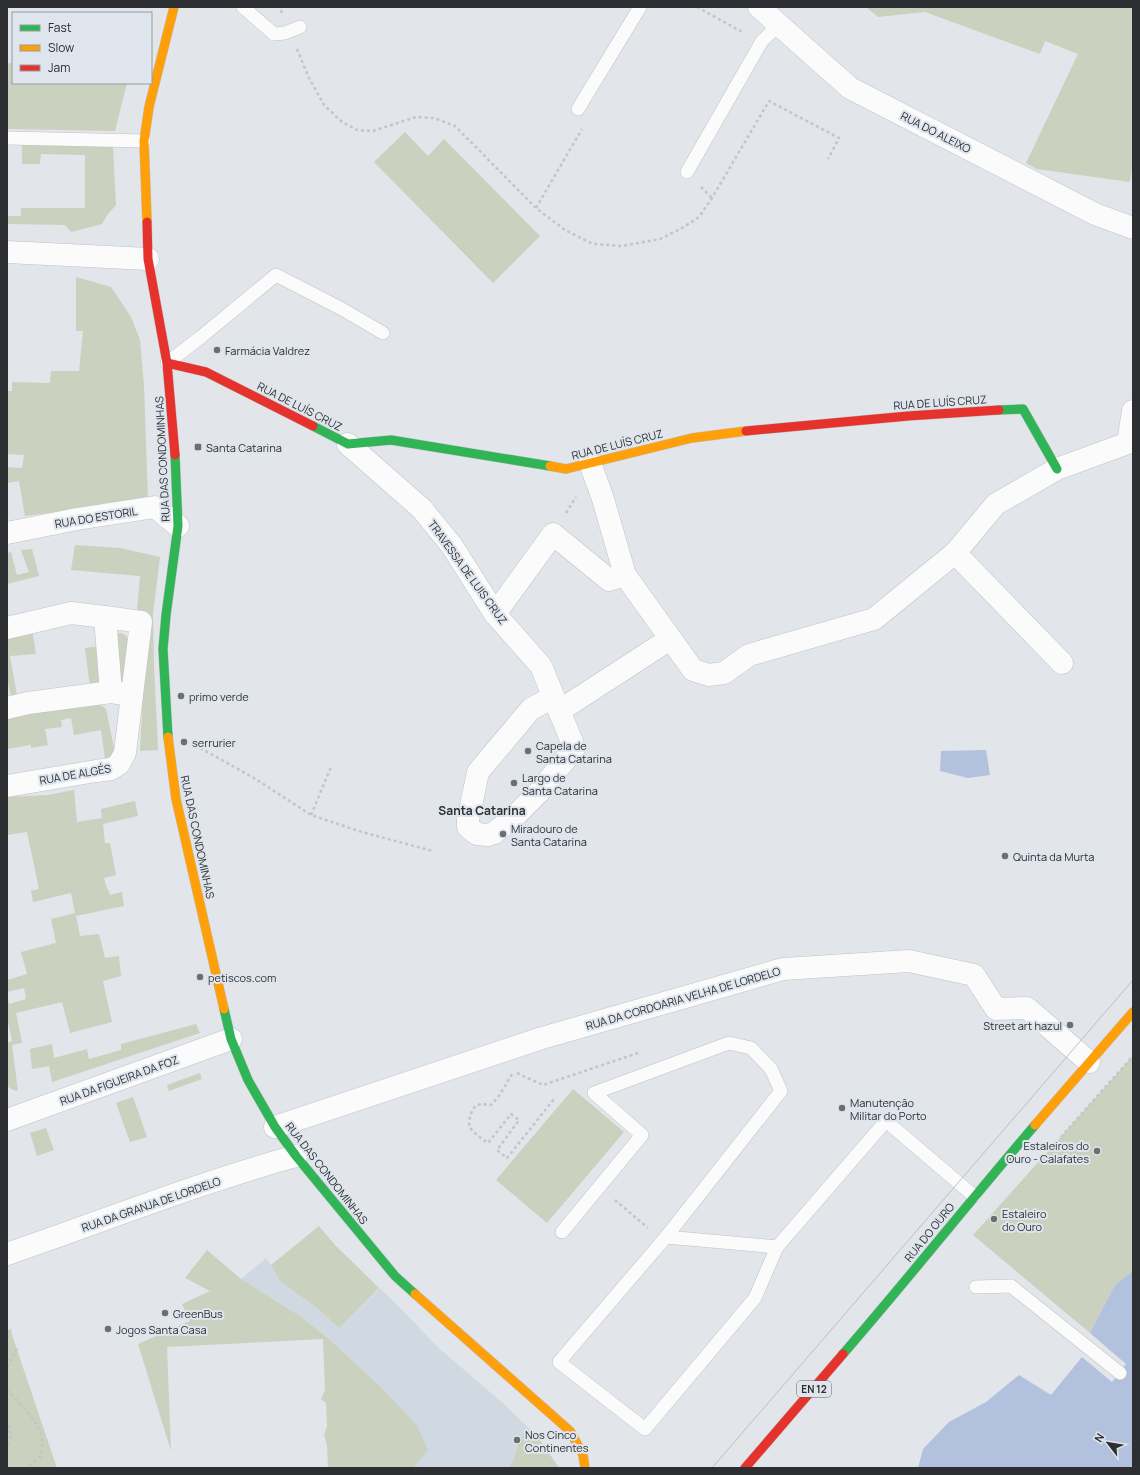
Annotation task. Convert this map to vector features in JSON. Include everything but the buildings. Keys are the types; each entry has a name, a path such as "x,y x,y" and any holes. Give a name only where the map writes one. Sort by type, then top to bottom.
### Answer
{"street":[{"name":"RUA DAS CONDOMINHAS","path":"174,7 149,107 144,141 148,259 167,363 175,450 178,526 166,615 164,650 166,725 176,799 231,1039 248,1080 276,1127 296,1156 395,1276 570,1431 583,1455 584,1468"},
{"name":"RUA DO ALEIXO","path":"759,7 850,88 1095,214 1133,228"},
{"path":"7,252 148,259"},
{"name":"RUA DE LUÍS CRUZ","path":"167,363 206,372 348,444 392,440 566,469 692,438 782,427 908,416 1023,409 1057,469"},
{"path":"590,463 603,499 625,575 693,670 709,675 724,673 749,655 874,619 955,553 996,504 1057,469 1128,443 1133,411"},
{"name":"TRAVESSA DE LUIS CRUZ","path":"348,444 422,509 452,546 495,614 541,666 556,704"},
{"name":"RUA DO ESTORIL","path":"7,533 77,519 155,507 178,526"},
{"path":"495,614 553,534 610,580 625,575"},
{"path":"955,553 1062,663"},
{"path":"7,628 71,613 105,617 111,692"},
{"name":"RUA DE ALGÉS","path":"7,786 96,771 111,770 119,764 125,753 141,622 105,617"},
{"path":"556,704 574,749 539,792 506,824 494,833 488,835 477,834 468,828 469,810 478,772 531,710 556,704 670,639"},
{"path":"7,708 28,703 111,692 132,695"},
{"name":"RUA DA CORDOARIA VELHA DE LORDELO","path":"276,1127 542,1038 783,969 909,961 974,975 996,1009 1027,1008 1090,1062"},
{"name":"RUA DO OURO","path":"745,1468 882,1309 974,1196 1133,1012"},
{"name":"RUA DA FIGUEIRA DA FOZ","path":"7,1120 231,1039"},
{"name":"RUA DA GRANJA DE LORDELO","path":"7,1254 173,1196 296,1156"}],"lane":[{"path":"243,7 274,34 285,33 300,26"},
{"path":"578,109 640,7"},
{"path":"687,172 762,41 779,25"},
{"path":"7,138 144,141"},
{"path":"167,363 276,275 342,309 383,334"},
{"path":"562,1232 642,1135 594,1093 729,1043 751,1048 771,1069 781,1091 666,1237 559,1362 645,1429 756,1298 777,1246 886,1121 974,1196"},
{"path":"666,1237 777,1246"},
{"path":"976,1287 1011,1286 1120,1373"}],"path":[{"path":"697,7 747,35 760,45"},
{"path":"302,63 324,105 342,122 357,130 374,131 416,117 434,118 455,126 536,208 565,230 593,244 622,246 660,239 684,227 699,217 712,198 769,101 839,138 828,159"},
{"path":"536,208 586,122 578,109"},
{"path":"564,516 574,501"},
{"path":"195,745 254,778 311,815 362,832 433,851"},
{"path":"311,815 331,767"},
{"path":"554,1099 507,1158 497,1150 519,1120 511,1114 488,1143 469,1127 470,1115 474,1106 491,1104 499,1096 514,1072 543,1085 648,1049"},
{"path":"599,1187 656,1234 666,1237"},
{"path":"7,1367 17,1349"},
{"path":"7,1390 20,1403 36,1425 42,1440 41,1456 27,1468"},
{"path":"7,1425 9,1427 11,1437 7,1448"}],"shaded area":[{"path":"266,1258 280,1281 317,1308 339,1328 380,1288 441,1350 505,1405 538,1437 559,1468 394,1468 416,1426 383,1389 329,1339 300,1316 241,1279"}],"green space":[{"path":"866,7 1133,7 1133,161 1130,182 1037,169 1026,163 1078,54 1045,41 1040,54 925,12 878,17"},
{"path":"12,62 12,84 127,84 115,131 8,129 7,64"},
{"path":"405,132 428,156 444,139 540,236 493,283 374,162"},
{"path":"22,145 113,147 116,205 102,224 71,232 65,225 7,224 7,216 21,216 21,208 85,208 85,155 41,154 40,164 22,164"},
{"path":"76,277 111,287 131,317 140,340 144,386 148,500 25,516 19,481 7,483 7,467 22,468 24,455 7,454 7,391 12,391 12,382 50,383 51,371 79,371 83,331 76,331"},
{"path":"75,545 120,548 160,557 153,614 158,750 140,751 147,615 137,611 140,576 71,570"},
{"path":"32,549 39,576 7,584 7,553 11,552 17,575 29,572 21,550"},
{"path":"32,629 36,654 10,656 17,695 11,696 7,679 7,636"},
{"path":"117,633 122,633 126,636 129,642 122,684 116,681"},
{"path":"101,646 102,681 99,685 90,687 85,648"},
{"path":"98,703 106,709 114,748 114,752 111,757 105,759 101,730 74,735 71,718 61,720 62,727 45,729 48,745 31,748 31,745 7,749 7,714"},
{"path":"74,790 77,822 102,818 101,809 135,801 138,816 103,824 105,843 110,843 116,875 104,878 110,895 122,892 124,906 76,916 80,936 99,934 105,958 119,956 121,976 103,981 112,1022 70,1033 62,1002 16,1013 22,1043 12,1045 18,1091 7,1085 7,1043 12,1041 7,1017 7,994 9,1004 26,999 24,988 7,992 7,980 27,974 21,952 56,943 51,919 75,913 71,893 33,902 31,891 39,889 27,832 7,835 7,797 48,795"},
{"path":"196,1024 200,1033 52,1082 49,1066 32,1069 30,1049 52,1044 54,1058 87,1049 89,1059 121,1050 121,1044"},
{"name":"Estaleiros do Ouro - Calafates","path":"1133,1056 1133,1271 1115,1285 1090,1333 973,1235"},
{"path":"200,1073 202,1079 169,1091 167,1085"},
{"path":"573,1089 624,1132 547,1223 496,1180"},
{"path":"133,1097 147,1137 130,1142 116,1103"},
{"path":"46,1128 54,1150 37,1156 30,1133"},
{"path":"319,1226 335,1245 379,1288 339,1328 317,1308 280,1281 271,1265"},
{"path":"207,1250 241,1279 300,1316 329,1339 383,1389 417,1426 428,1450 413,1468 328,1468 327,1445 324,1435 327,1427 326,1403 321,1399 325,1390 323,1339 167,1347 171,1451 138,1344 190,1321 182,1304 210,1291 185,1278"},
{"path":"11,1329 57,1468 7,1468 7,1330"},
{"path":"530,1429 537,1436 559,1468 508,1468 514,1460 519,1441"}],"water":[{"path":"986,750 990,775 968,778 940,771 941,751"},
{"path":"1133,1271 1133,1468 918,1468 923,1449 949,1422 986,1402 1019,1375 1051,1395 1082,1357 1112,1382 1126,1364 1090,1333 1115,1285"}],"tram line":[{"path":"712,1468 1133,980"}],"traffic: fast":[{"path":"999,410 1023,409 1057,469"},
{"path":"313,426 348,444 391,440 550,466"},
{"path":"168,737 163,649 178,526 175,455"},
{"path":"224,1009 231,1039 248,1080 275,1127 296,1156 395,1276 415,1294"},
{"path":"843,1354 1035,1125"}],"traffic: slow":[{"path":"147,222 144,141 149,107 174,7"},
{"path":"550,466 566,469 692,438 746,431"},
{"path":"168,737 176,799 224,1009"},
{"path":"1035,1125 1133,1012"},
{"path":"415,1294 570,1431 583,1455 585,1468"}],"traffic: jam":[{"path":"147,222 148,259 167,363 175,455"},
{"path":"167,363 206,372 313,426"},
{"path":"746,431 908,416 999,410"},
{"path":"745,1468 843,1354"}],"place":[{"name":"Farmácia Valdrez","path":"217,350"},
{"name":"Santa Catarina","path":"198,447"},
{"name":"primo verde","path":"181,696"},
{"name":"serrurier","path":"184,742"},
{"name":"Capela de Santa Catarina","path":"528,751"},
{"name":"Largo de Santa Catarina","path":"514,783"},
{"name":"Miradouro de Santa Catarina","path":"503,834"},
{"name":"Quinta da Murta","path":"1005,856"},
{"name":"petiscos.com","path":"200,977"},
{"name":"Street art hazul","path":"1070,1025"},
{"name":"Manutenção Militar do Porto","path":"842,1108"},
{"name":"Estaleiros do Ouro - Calafates","path":"1097,1151"},
{"name":"Estaleiro do Ouro","path":"994,1219"},
{"name":"GreenBus","path":"165,1313"},
{"name":"Jogos Santa Casa","path":"108,1329"},
{"name":"Nos Cinco Continentes","path":"517,1440"}],"district":[{"name":"Santa Catarina","path":"482,810"}]}
